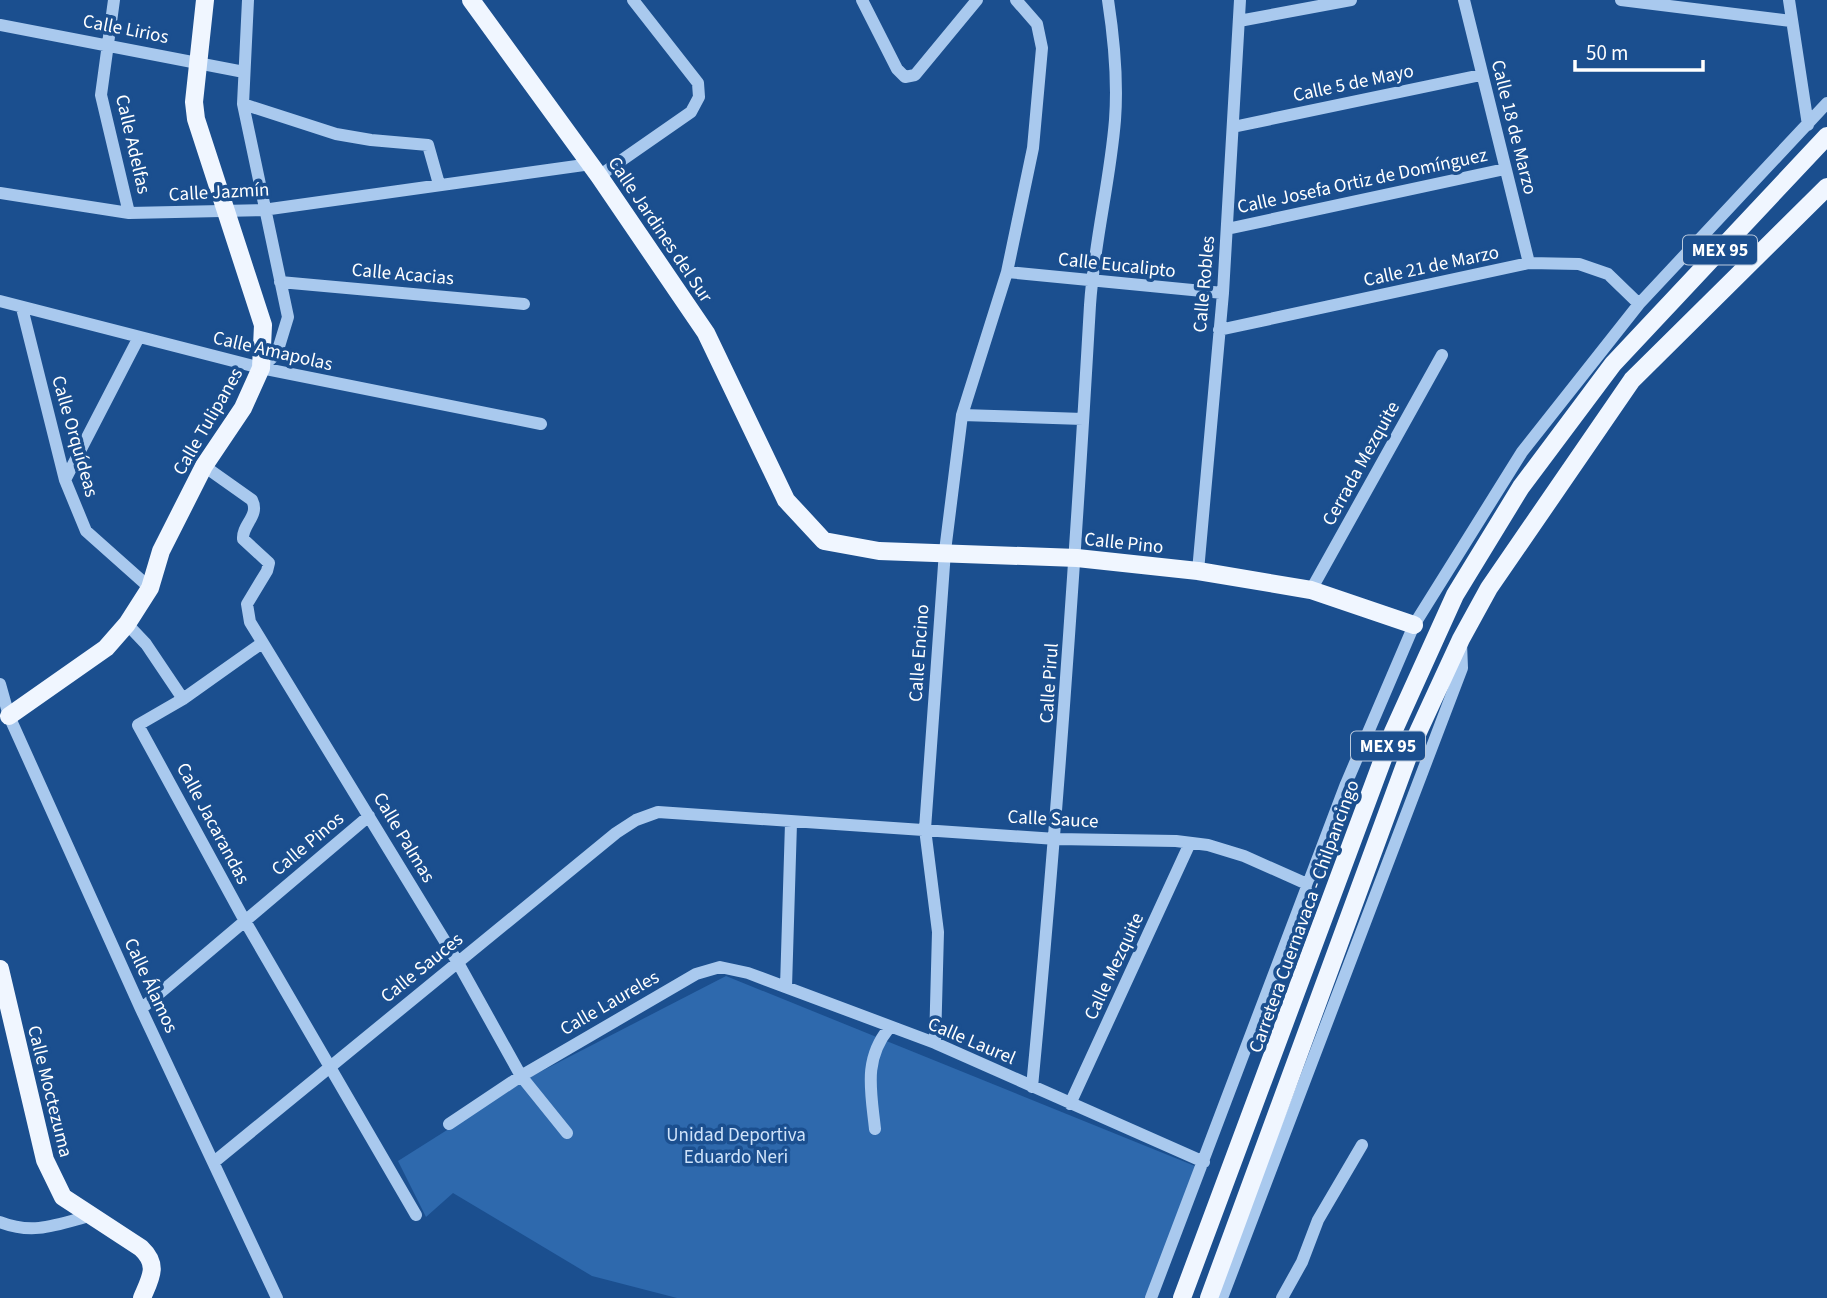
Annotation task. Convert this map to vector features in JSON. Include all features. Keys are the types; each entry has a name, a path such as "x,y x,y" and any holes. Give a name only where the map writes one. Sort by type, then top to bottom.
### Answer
{"main road":[{"name":"Calle Tulipanes","path":"4,717 106,648 127,624 150,588 161,551 204,466 243,408 261,369 263,326 196,119 198,62 205,0"},
{"name":"Calle Jardines del Sur","path":"476,2 706,332 786,500 824,541"},
{"name":"Carretera Cuernavaca - Chilpancingo","path":"1182,1298 1393,732 1455,595 1521,487 1614,365 1827,136"},
{"name":"MEX 95","path":"1209,1298 1413,743 1461,639 1489,587 1632,380 1827,187"},
{"name":"Calle Pino","path":"824,541 879,551 945,551 1077,558 1198,571 1311,590 1415,625"},
{"name":"Calle Moctezuma","path":"1,977 45,1160 63,1197 152,1258 154,1270 142,1298"}],"street":[{"name":"Calle Adelfas","path":"114,0 101,95 129,214"},
{"path":"248,0 243,104 263,210 288,317 277,353 261,369"},
{"path":"595,170 691,112 699,97 698,83 633,0"},
{"path":"862,0 897,69 905,77 915,75 977,0"},
{"name":"Calle Encino","path":"935,1043 938,932 925,829 945,551 962,415 1007,272 1033,148 1042,48 1037,24 1016,0"},
{"name":"Calle Pirul","path":"1032,1087 1056,839 1077,558 1091,281 1115,119 1114,43 1108,0"},
{"name":"Calle Robles","path":"1198,571 1223,293 1240,0"},
{"path":"1239,21 1350,0"},
{"name":"Calle 18 de Marzo","path":"1464,0 1529,263"},
{"path":"1621,0 1791,21"},
{"path":"1789,0 1808,125"},
{"name":"Calle Lirios","path":"0,26 244,72"},
{"name":"Calle 5 de Mayo","path":"1233,127 1481,75"},
{"path":"1152,1298 1307,884 1415,625 1522,452 1639,304 1827,103"},
{"path":"243,104 336,134 371,141 428,145 439,184"},
{"name":"Calle Josefa Ortiz de Domínguez","path":"1227,229 1505,169"},
{"name":"Calle Jazmín","path":"0,193 129,214 224,209 263,210 439,184 595,170"},
{"name":"Calle 21 de Marzo","path":"1219,330 1529,263 1578,264 1608,274 1639,304"},
{"name":"Calle Eucalipto","path":"1007,272 1223,293"},
{"name":"Calle Acacias","path":"280,282 524,304"},
{"name":"Calle Amapolas","path":"0,301 22,309 261,369 541,425"},
{"name":"Calle Orquídeas","path":"22,309 65,480 86,531 150,588"},
{"path":"65,480 138,337"},
{"name":"Cerrada Mezquite","path":"1311,590 1442,355"},
{"path":"962,415 1083,419"},
{"name":"Calle Palmas","path":"204,466 252,500 254,506 254,513 243,533 243,539 269,563 247,604 250,622 457,961 521,1076 567,1133"},
{"path":"127,624 146,644 183,699 262,643"},
{"path":"1222,1298 1462,668 1461,639"},
{"name":"Calle Álamos","path":"0,684 4,717 277,1298"},
{"name":"Calle Jacarandas","path":"183,699 138,724 245,921 416,1215"},
{"name":"Calle Sauce","path":"658,812 692,812 790,823 925,829 1056,839 1190,843 1244,856 1307,884"},
{"name":"Calle Sauces","path":"214,1162 616,833 636,820 658,812"},
{"name":"Calle Pinos","path":"141,1009 369,816"},
{"path":"786,987 790,823"},
{"name":"Calle Mezquite","path":"1070,1104 1190,843"},
{"name":"Calle Laurel","path":"720,967 748,973 935,1043 1204,1162"},
{"name":"Calle Laureles","path":"449,1124 521,1076 696,974 720,967"},
{"path":"876,1129 869,1072 877,1043 889,1028"},
{"path":"1282,1298 1302,1262 1318,1220 1362,1145"},
{"path":"0,1222 20,1230 51,1227 89,1216"}],"green space":[{"name":"Unidad Deportiva Eduardo Neri","path":"726,976 1195,1166 1155,1298 677,1298 592,1276 453,1193 426,1217 398,1161 534,1075"}]}
